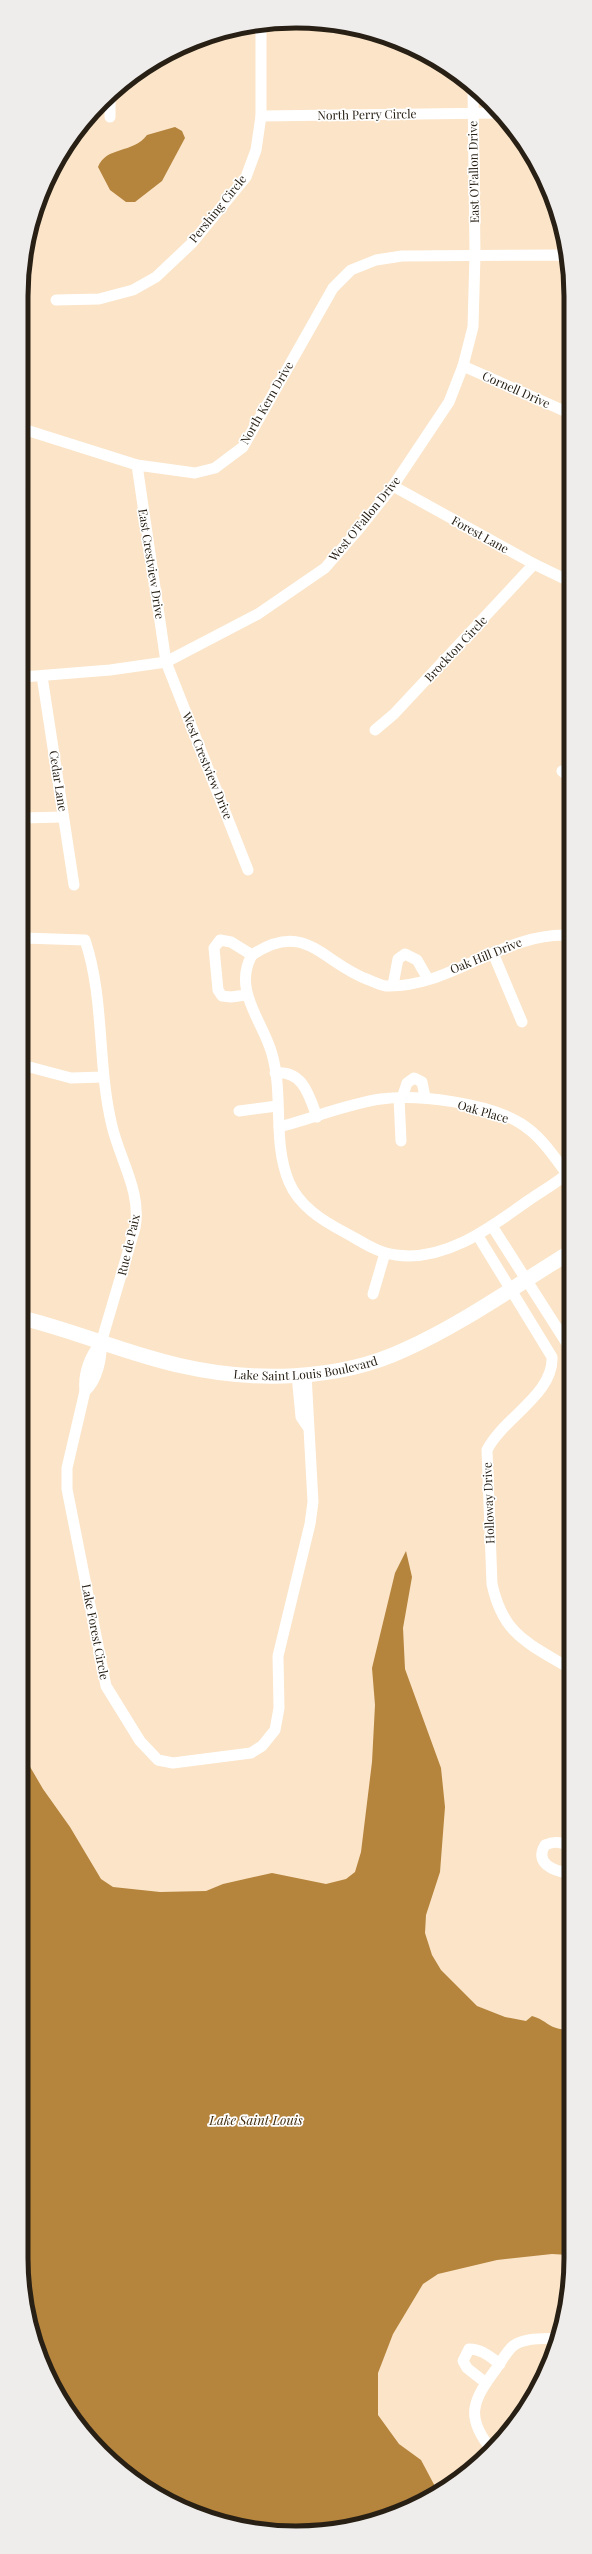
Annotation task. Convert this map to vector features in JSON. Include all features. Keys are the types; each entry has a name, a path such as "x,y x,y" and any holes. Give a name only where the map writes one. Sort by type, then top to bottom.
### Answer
{"main road":[{"name":"Lake Saint Louis Boulevard","path":"28,1320 141,1356 221,1374 302,1374 343,1370 403,1351 443,1331 564,1257"}],"street":[{"name":"Pershing Circle","path":"56,300 99,299 133,290 156,277 192,243 246,177 256,150 261,116 261,30"},
{"name":"East O'Fallon Drive","path":"473,95 475,255"},
{"path":"110,103 110,117"},
{"name":"North Perry Circle","path":"261,116 492,113"},
{"name":"West O'Fallon Drive","path":"28,677 110,670 166,662 258,614 325,568 393,486 449,402 463,366 473,327 475,255"},
{"name":"North Kern Drive","path":"28,431 137,465 195,473 215,468 243,447 333,288 352,270 376,260 402,256 561,256"},
{"name":"Cornell Drive","path":"463,366 564,411"},
{"name":"East Crestview Drive","path":"137,465 166,662"},
{"name":"Forest Lane","path":"393,486 534,564 564,579"},
{"name":"Brockton Circle","path":"375,730 394,714 534,564"},
{"name":"West Crestview Drive","path":"166,662 248,870"},
{"name":"Cedar Lane","path":"42,676 74,885"},
{"path":"28,818 63,818"},
{"name":"Oak Hill Drive","path":"252,956 268,944 287,941 306,943 358,976 384,986 428,979 522,940 555,934 564,935"},
{"name":"Rue de Paix","path":"28,938 66,938 85,940 93,964 103,1077 117,1147 137,1198 138,1213 122,1276 101,1343"},
{"path":"246,994 231,998 222,996 218,990 214,948 220,940 231,942 252,956 247,964 245,977 246,994 272,1054 283,1161 290,1183 301,1199 325,1222 385,1253 412,1256 430,1254 478,1236 564,1176"},
{"path":"493,953 522,1022"},
{"path":"393,985 398,959 405,954 411,955 422,966 428,979"},
{"path":"28,1067 71,1078 103,1077"},
{"path":"275,1073 294,1074 299,1078 310,1096 316,1117"},
{"path":"401,1141 400,1098 407,1083 414,1078 422,1082 425,1097"},
{"name":"Oak Place","path":"279,1127 380,1099 425,1097 494,1112 520,1123 544,1142 564,1168"},
{"path":"239,1111 278,1106"},
{"path":"492,1226 564,1337"},
{"path":"478,1236 552,1357 564,1345"},
{"path":"373,1294 385,1253"},
{"name":"Lake Forest Circle","path":"101,1343 93,1352 84,1383 85,1391 67,1468 67,1490 106,1686 140,1741 158,1760 173,1763 251,1754 262,1746 274,1730 278,1708 278,1656 310,1524 312,1502 307,1426 301,1417 302,1374"},
{"name":"Holloway Drive","path":"552,1357 553,1366 546,1383 494,1436 487,1450 492,1584 496,1602 506,1622 519,1637 564,1665"},
{"path":"564,1844 561,1842 553,1842 545,1845 542,1850 541,1858 550,1868 564,1872"},
{"path":"488,2445 482,2437 473,2413 479,2392 513,2346 529,2340 552,2338"},
{"path":"486,2383 467,2368 463,2361 464,2355 469,2348 481,2351 500,2364"}],"water":[{"path":"175,127 182,131 185,138 162,181 135,202 126,202 110,190 98,167 102,160 113,153 135,145 147,135"},
{"name":"Lake Saint Louis","path":"406,1551 412,1577 403,1628 405,1669 441,1768 445,1807 440,1872 426,1915 425,1933 432,1955 441,1970 477,2006 505,2017 526,2021 532,2016 556,2028 564,2029 564,2255 552,2254 497,2260 438,2274 423,2284 393,2334 378,2373 378,2415 399,2444 421,2460 435,2487 399,2506 348,2521 331,2524 296,2526 261,2524 227,2517 193,2506 162,2490 133,2471 106,2448 83,2421 73,2407 56,2377 42,2344 30,2293 28,2258 28,1763 43,1789 70,1827 101,1879 113,1887 160,1892 206,1891 223,1884 272,1873 326,1884 346,1879 355,1872 361,1852 372,1762 375,1705 372,1668 395,1573"}]}
